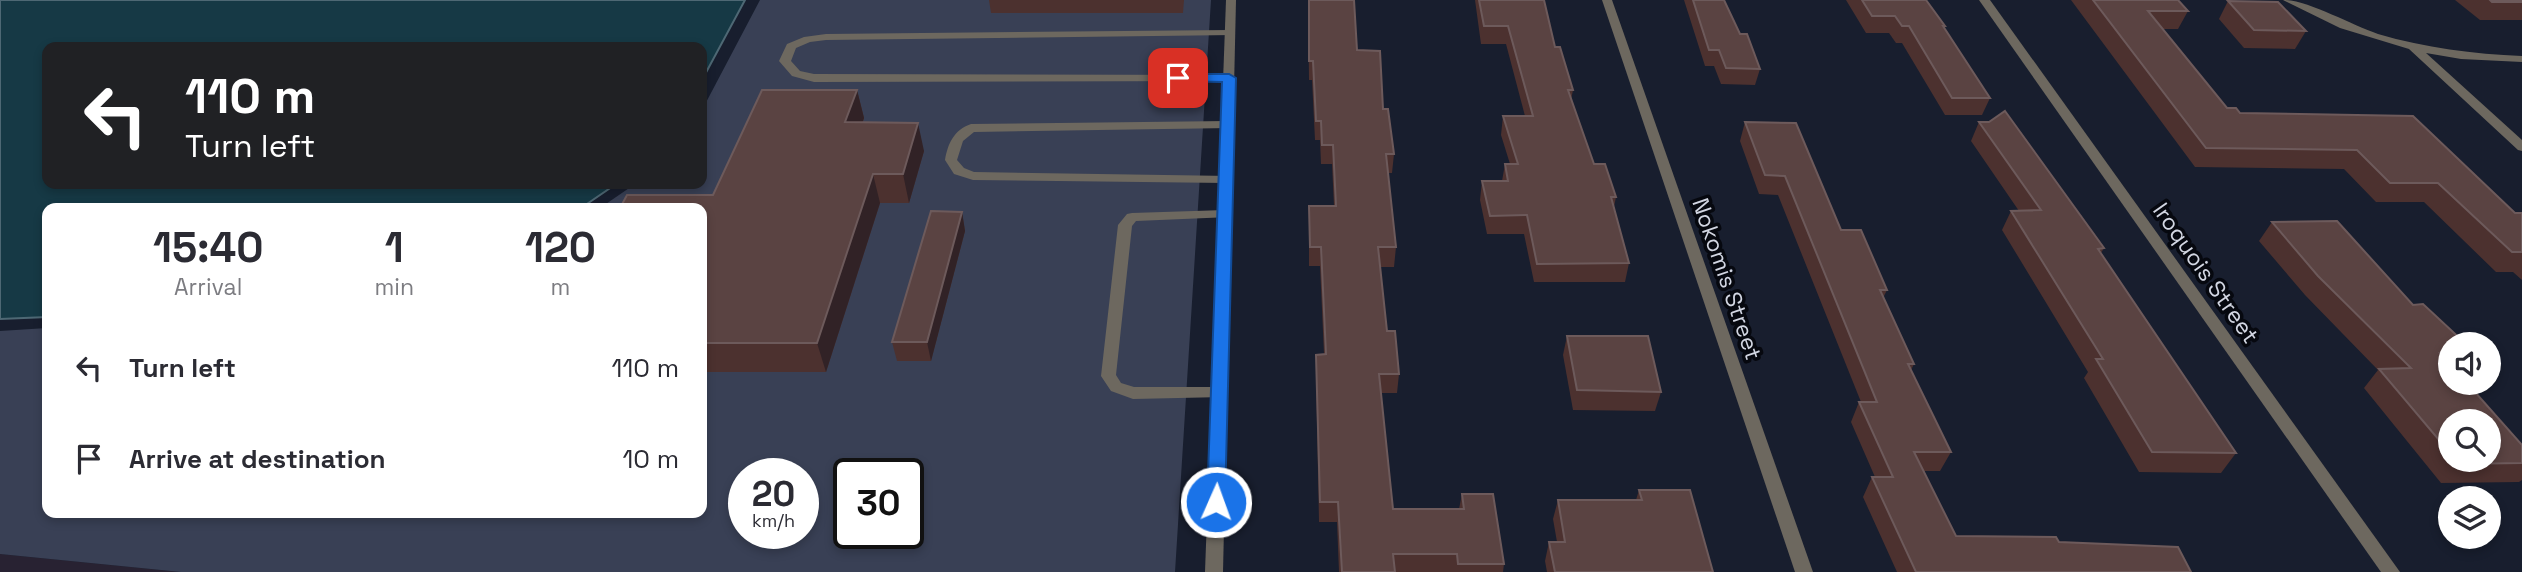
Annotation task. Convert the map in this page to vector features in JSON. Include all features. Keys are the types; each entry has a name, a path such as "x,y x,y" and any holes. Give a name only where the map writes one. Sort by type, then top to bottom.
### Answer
{"street":[{"path":"1214,572 1231,0"},
{"name":"Nokomis Street","path":"1608,0 1804,572"},
{"name":"Iroquois Street","path":"1984,0 2391,572"},
{"path":"2288,0 2367,35 2414,48 2454,56 2522,59"},
{"path":"1229,78 814,78 796,74 785,61 791,46 808,39 826,37 1230,33"},
{"path":"2414,48 2522,147"},
{"path":"1226,179 974,176 959,171 950,160 960,134 971,128 1227,125"},
{"path":"1219,393 1133,393 1116,387 1108,376 1125,225 1132,217 1225,214"}],"shaded area":[{"path":"0,0 745,0 707,71 707,42 42,42 42,189 609,189 588,203 42,203 42,317 0,319"},
{"path":"760,0 1211,0 1175,572 181,572 0,554 0,331 42,328 42,518 707,518 707,203 607,203 628,189 707,189 707,101"},
{"path":"0,554 181,572 0,572"}],"building":[{"path":"1309,0 1354,0 1357,50 1380,51 1383,109 1388,109 1394,154 1386,154 1396,247 1378,247 1387,331 1395,331 1399,374 1379,374 1393,509 1464,509 1462,494 1493,494 1504,564 1458,564 1457,554 1393,554 1395,572 1342,572 1338,502 1320,502 1316,355 1326,354 1321,247 1310,247 1309,206 1336,206 1333,145 1322,145 1321,121 1316,121 1313,61 1309,61"},
{"path":"1479,0 1544,0 1555,47 1560,47 1573,90 1568,90 1594,164 1605,164 1616,197 1611,197 1629,263 1537,264 1527,215 1490,216 1482,181 1508,181 1505,164 1518,164 1503,116 1533,116 1508,26 1484,26"},
{"path":"1693,0 1724,0 1740,34 1747,34 1760,69 1726,68 1719,50 1709,50"},
{"path":"1862,0 1926,0 1990,98 1952,98 1909,26 1902,26 1895,16 1872,16"},
{"path":"2093,0 2178,0 2188,11 2148,11 2227,108 2236,108 2240,113 2413,116 2515,213 2522,213 2522,252 2512,252 2438,183 2390,183 2357,150 2206,148"},
{"path":"2490,0 2522,0 2522,2 2492,2"},
{"path":"2228,1 2278,2 2306,31 2254,30"},
{"path":"762,90 857,90 845,122 918,123 903,174 873,174 817,343 707,343 707,203 623,203 627,195 713,195"},
{"path":"2005,111 2104,248 2098,249 2236,453 2152,452 2096,359 2103,359 2011,211 2041,210 1979,122 1989,122"},
{"path":"1745,122 1796,123 1841,230 1861,230 1887,290 1880,290 1914,364 1908,364 1951,452 1914,452 1956,536 2056,537 2059,542 2178,547 2191,572 1916,572 1872,477 1893,477 1859,402 1877,402 1785,176 1765,175"},
{"path":"931,211 962,212 927,342 892,342"},
{"path":"2337,221 2413,305 2423,304 2453,332 2438,332 2438,395 2478,395 2490,409 2438,409 2438,439 2379,369 2411,368 2318,276 2272,222"},
{"path":"1567,336 1648,336 1661,392 1577,390"},
{"path":"2501,421 2522,445 2522,463 2501,463"},
{"path":"1639,490 1690,490 1713,572 1555,572 1549,542 1565,542 1558,500 1642,500"}],"route":[{"path":"1178,78 1229,78 1216,502"}]}
